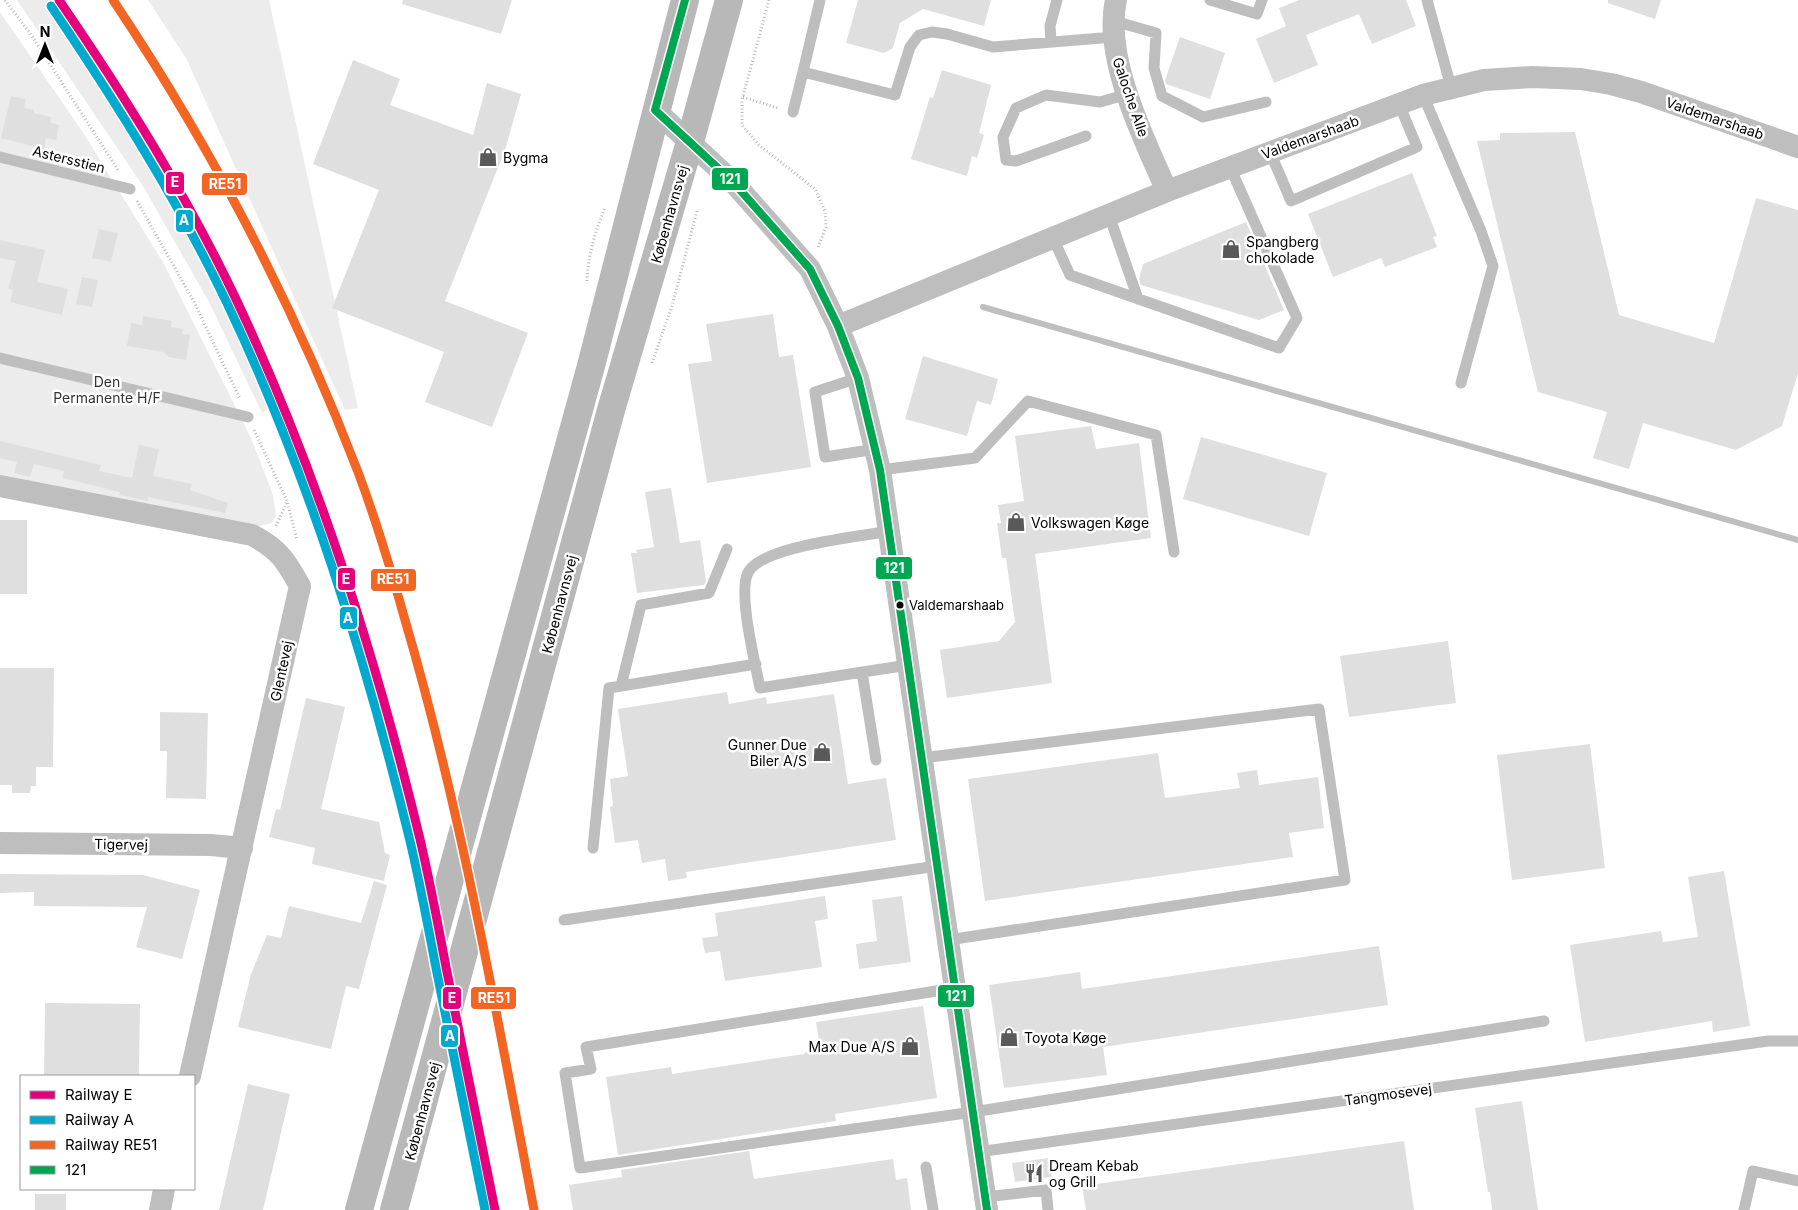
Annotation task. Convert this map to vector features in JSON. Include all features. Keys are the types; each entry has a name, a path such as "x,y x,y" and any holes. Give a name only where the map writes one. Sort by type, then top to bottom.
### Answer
{"main road":[{"path":"360,1210 591,366 655,110 685,0"},
{"name":"Københavnsvej","path":"394,1210 611,410 690,142 729,0"}],"street":[{"name":"Galoche Alle","path":"1115,19 1116,55 1128,94 1167,191"},
{"name":"Valdemarshaab","path":"838,326 1230,167 1424,95 1484,80 1532,77 1596,81 1641,92 1798,147"},
{"path":"655,110 739,189 810,269 838,326 858,378 878,460 986,1204"},
{"name":"Glentevej","path":"0,486 252,535 266,542 283,556 300,586 190,1075"},
{"name":"Tigervej","path":"0,843 211,845 242,848"},
{"path":"160,1210 164,1190"}],"lane":[{"path":"793,112 820,0"},
{"path":"1051,42 1050,26 1058,0"},
{"path":"1210,0 1258,14 1262,0"},
{"path":"1427,0 1452,87"},
{"path":"803,72 895,94 910,47 919,35 932,32 947,34 994,47 1051,42 1115,19 1156,33 1154,68 1162,96 1203,117 1266,102"},
{"path":"1086,136 1016,161 1006,160 1003,137 1016,108 1046,95 1100,102 1128,94"},
{"path":"1424,95 1481,231 1493,266 1461,383"},
{"path":"1270,152 1291,201 1418,147 1399,104"},
{"name":"Astersstien","path":"0,157 130,189"},
{"path":"1053,238 1070,275 1279,348 1297,318 1230,167"},
{"path":"1109,215 1138,299"},
{"path":"0,358 248,417"},
{"path":"858,378 815,392 825,457 878,460 975,458 1028,401 1156,435 1174,552"},
{"path":"889,532 788,549 759,560 750,567 744,588 760,688 908,665"},
{"path":"621,686 641,605 709,593 727,549"},
{"path":"592,848 609,688 756,664"},
{"path":"862,672 876,760"},
{"path":"922,758 1319,708 1344,880 948,940"},
{"path":"564,920 937,866"},
{"path":"955,988 586,1047 591,1070 565,1073 580,1168 973,1112 1544,1021"},
{"name":"Tangmosevej","path":"978,1152 1768,1041 1798,1041"},
{"path":"926,1167 932,1210"},
{"path":"1744,1210 1753,1171 1798,1181"},
{"path":"986,1204 1046,1190 1048,1210"}],"path":[{"path":"5,0 32,36 130,189 194,302 287,501 297,543"},
{"path":"769,0 743,97 742,125 759,145 815,188 825,211 826,227 810,269"},
{"path":"743,97 793,112"},
{"path":"266,542 280,521 287,501"}],"green space":[{"path":"17,0 49,0 132,126 166,183 233,312 262,374 269,407 262,413 209,302 143,186"},
{"path":"148,0 269,0 358,408 345,410 186,58"},
{"name":"Den Permanente H/F","path":"0,12 84,134 164,264 251,438 273,495 276,515 272,523 255,527 0,477"}],"building":[{"path":"403,0 512,0 501,34 402,4"},
{"path":"858,0 991,0 984,26 923,9 900,23 893,48 884,53 846,43"},
{"path":"1299,0 1406,0 1416,26 1372,44 1359,14 1306,35 1318,65 1274,83 1256,39 1286,26 1279,8"},
{"path":"1608,0 1661,0 1655,19 1608,3"},
{"path":"1180,37 1225,53 1210,99 1166,84 1165,80"},
{"path":"353,60 400,79 390,105 473,135 487,83 521,94 505,150 445,301 528,333 492,427 425,402 444,352 332,308 379,190 313,164"},
{"path":"942,70 991,85 979,133 984,135 977,158 972,156 967,176 911,159 930,97 933,98"},
{"path":"11,96 26,99 24,108 34,110 34,113 51,117 50,123 59,125 56,140 46,138 44,149 1,138"},
{"path":"1575,132 1619,315 1714,343 1756,198 1798,210 1798,373 1782,426 1736,450 1643,423 1629,469 1593,458 1607,412 1538,392 1477,141 1500,140 1500,133"},
{"path":"1412,173 1437,236 1433,237 1437,247 1385,267 1381,258 1333,277 1308,214"},
{"path":"1246,222 1284,310 1259,320 1141,285 1139,279 1143,264"},
{"path":"99,229 118,233 111,262 92,258"},
{"path":"0,240 45,250 37,282 68,289 62,315 10,302 13,290 8,289 16,261 0,258"},
{"path":"82,277 98,280 92,307 76,304"},
{"path":"773,314 779,357 793,355 811,467 707,483 688,364 712,361 706,324"},
{"path":"143,316 172,321 171,327 183,329 182,334 190,335 186,360 169,357 164,352 127,346 131,323 142,325"},
{"path":"923,356 998,379 991,405 977,401 967,436 905,419"},
{"path":"1091,426 1096,449 1139,443 1151,538 1035,554 1052,683 947,698 940,650 999,641 1015,622 1006,558 1002,558 997,523 1001,523 998,505 1024,501 1015,436"},
{"path":"1201,437 1327,473 1309,536 1183,499"},
{"path":"0,441 101,465 99,471 132,478 139,445 159,449 153,476 192,484 190,490 228,503 225,513 148,497 148,501 119,495 120,492 63,478 64,471 34,464 30,477 14,473 17,462 0,458"},
{"path":"671,488 680,543 700,540 706,581 704,585 637,593 631,553 637,553 636,550 654,547 645,492"},
{"path":"0,520 27,520 27,594 0,594"},
{"path":"1448,641 1456,703 1349,717 1340,656"},
{"path":"0,668 54,668 53,767 36,767 36,786 31,786 30,793 12,793 12,785 0,785"},
{"path":"727,692 729,704 766,697 767,704 834,694 848,784 886,778 896,840 686,872 687,878 668,881 665,859 642,863 638,840 615,843 610,807 613,806 610,779 628,776 618,709"},
{"path":"306,698 345,707 321,809 379,822 385,853 390,855 384,881 312,864 315,848 269,837 276,809 280,810"},
{"path":"160,712 208,713 206,799 166,798 167,751 160,751"},
{"path":"1590,744 1605,868 1512,880 1497,755"},
{"path":"1158,753 1165,798 1240,788 1237,773 1257,770 1259,785 1318,777 1324,828 1289,833 1293,857 985,901 968,779"},
{"path":"1724,871 1750,1026 1713,1032 1712,1021 1585,1042 1570,945 1661,931 1663,942 1698,937 1688,877"},
{"path":"0,874 143,875 200,890 182,959 136,947 147,907 34,906 34,892 0,893"},
{"path":"374,881 387,885 359,989 346,986 331,1049 238,1027 251,974 267,935 281,938 289,906 361,923"},
{"path":"825,896 828,919 815,921 822,967 725,981 720,951 705,953 702,938 718,936 715,913"},
{"path":"902,896 911,962 859,969 856,944 877,941 872,900"},
{"path":"1379,946 1388,1005 1103,1047 1107,1075 1004,1088 989,985 1080,972 1082,989"},
{"path":"45,1003 140,1004 139,1075 44,1075"},
{"path":"923,1006 937,1098 835,1114 836,1121 618,1155 606,1077 671,1067 672,1074 804,1054 819,1041 816,1022"},
{"path":"248,1084 290,1094 263,1210 219,1210"},
{"path":"1522,1101 1538,1210 1492,1210 1475,1108"},
{"path":"1404,1141 1414,1210 1086,1210 1082,1186"},
{"path":"749,1151 754,1179 893,1159 896,1180 907,1178 911,1210 573,1210 569,1185 622,1177 621,1170"},
{"path":"1049,1158 1052,1177 1015,1182 1012,1163"},
{"path":"35,1194 66,1194 66,1210 35,1210"}],"waterway":[{"path":"983,307 1798,540"}],"rail line":[{"name":"E","path":"59,0 153,145 216,258 265,362 318,495 384,700 420,839 495,1210"},
{"name":"RE51","path":"113,0 184,113 249,229 307,349 371,508 405,620 444,766 492,987 534,1210"},
{"name":"A","path":"51,6 144,150 207,262 256,366 308,499 354,634 393,772 421,889 485,1210"}],"transit line":[{"name":"121","path":"685,0 655,110 733,182 810,269 838,326 858,378 880,470 987,1210"}],"place":[{"name":"Bygma","path":"488,157"},
{"name":"Spangberg chokolade","path":"1231,249"},
{"name":"Volkswagen Køge","path":"1016,522"},
{"name":"Valdemarshaab","path":"900,605"},
{"name":"Gunner Due Biler A/S","path":"822,752"},
{"name":"Toyota Køge","path":"1009,1037"},
{"name":"Max Due A/S","path":"910,1046"},
{"name":"Dream Kebab og Grill","path":"1034,1173"}]}
